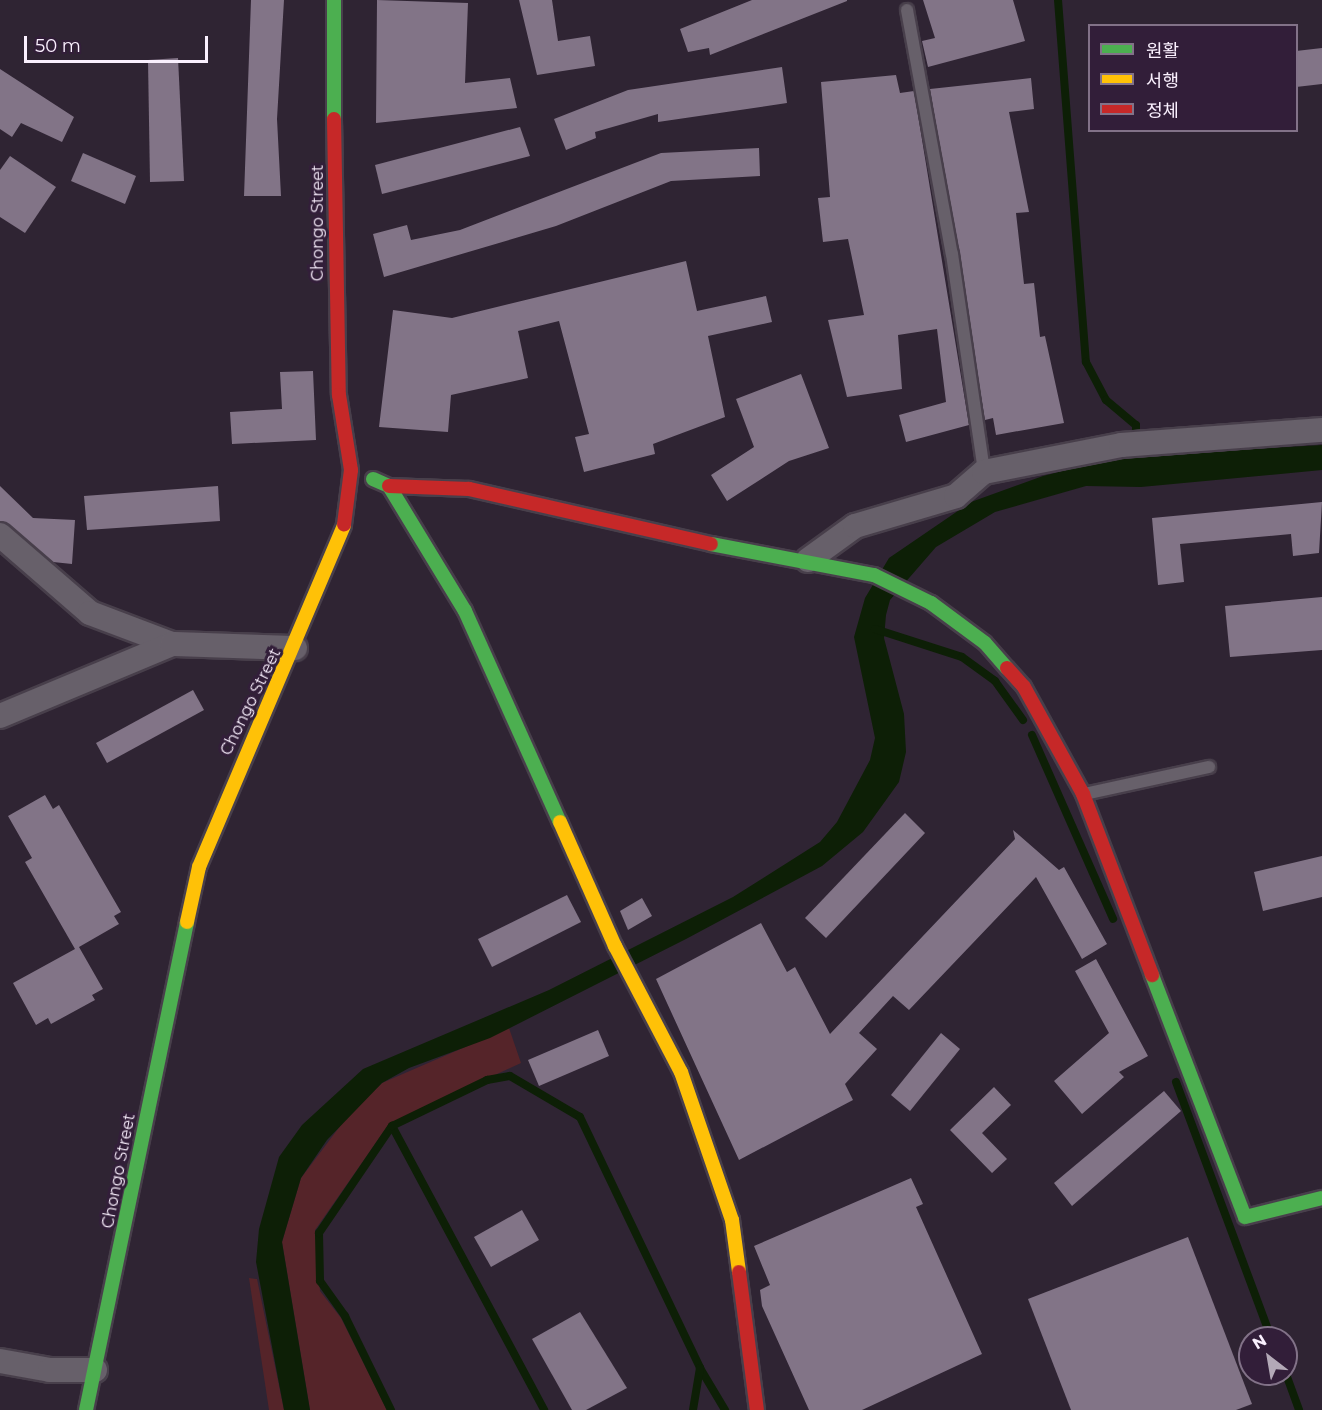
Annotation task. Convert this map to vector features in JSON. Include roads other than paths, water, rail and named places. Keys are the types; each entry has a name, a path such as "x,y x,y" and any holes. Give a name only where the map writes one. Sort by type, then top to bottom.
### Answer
{"street":[{"name":"Chongo Street","path":"86,1410 199,867 239,765 295,648 342,537 351,470 339,395 333,254 334,0"},
{"path":"808,560 855,526 956,496 984,472 1121,445 1322,430"},
{"path":"351,470 389,486 469,489 620,527 808,560 874,575 903,589 984,643 1024,687 1083,794 1245,1217 1322,1198"},
{"path":"389,486 465,611 567,829 615,946 681,1071 732,1220 757,1410"},
{"path":"0,535 90,613 172,644 295,648"},
{"path":"0,716 172,644"},
{"path":"0,1361 50,1370 94,1370"}],"lane":[{"path":"907,10 952,254 984,472"},
{"path":"1083,794 1209,767"}],"waterway":[{"path":"1058,0 1086,362 1106,400 1136,425 1136,442"},
{"path":"875,629 962,657 995,681 1023,720"},
{"path":"1032,735 1113,919"},
{"path":"391,1410 345,1316 320,1281 319,1233 392,1126 487,1080 510,1076 580,1117 700,1368 693,1410"},
{"path":"1176,1082 1267,1326"},
{"path":"392,1126 544,1410"},
{"path":"700,1368 725,1410"},
{"path":"1290,1386 1299,1410"}]}
